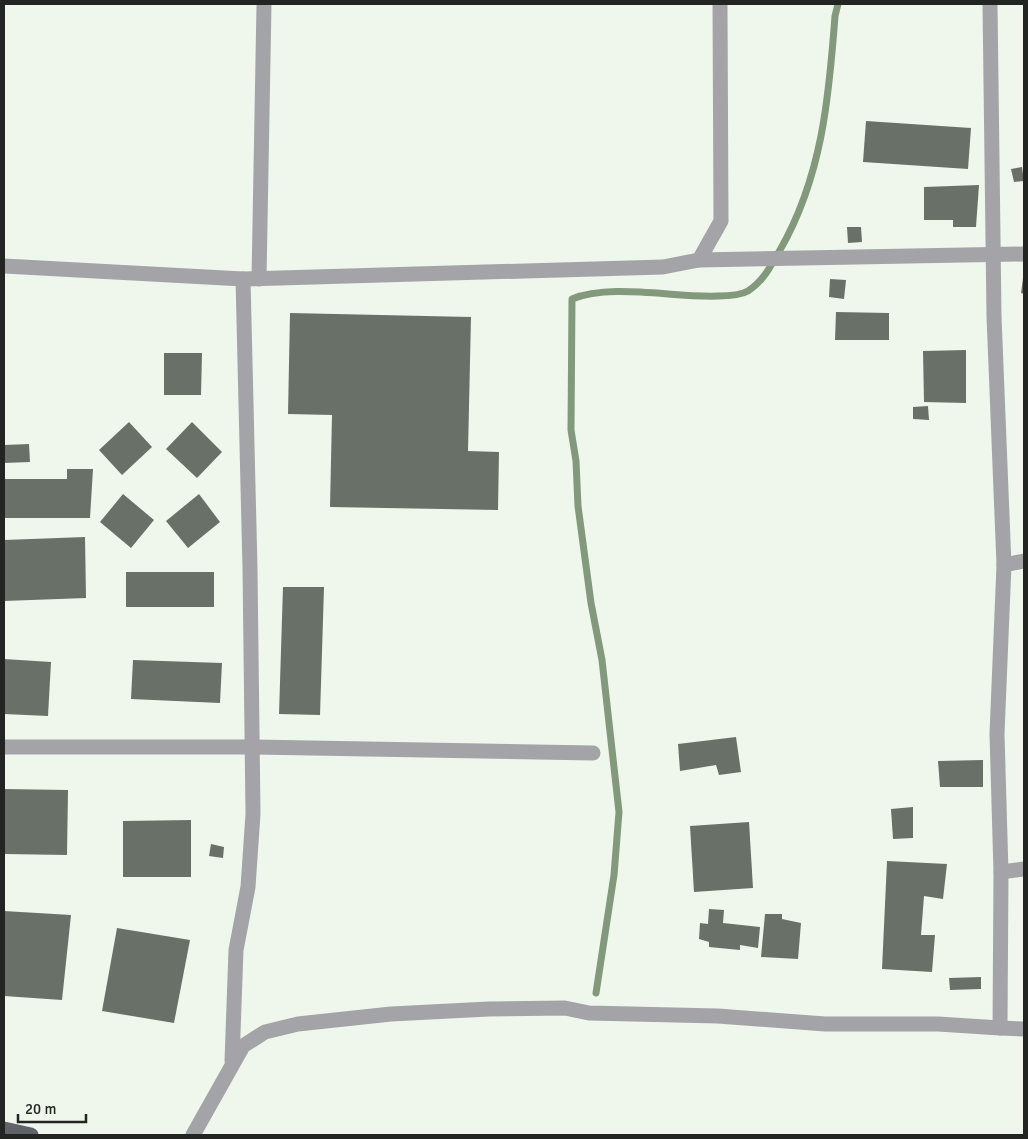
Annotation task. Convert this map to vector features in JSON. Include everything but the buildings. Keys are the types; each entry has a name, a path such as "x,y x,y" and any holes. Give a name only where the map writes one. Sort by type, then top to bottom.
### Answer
{"main road":[{"path":"4,1129 31,1135"}],"street":[{"path":"259,279 264,4"},
{"path":"699,260 722,221 720,4"},
{"path":"990,4 994,256 1004,565 997,734 1001,872 1000,1028"},
{"path":"4,266 259,279 663,266 699,260 1024,254"},
{"path":"232,1062 236,950 248,887 254,814 243,279"},
{"path":"1004,565 1024,561"},
{"path":"4,747 252,747 593,753"},
{"path":"1001,872 1024,869"},
{"path":"193,1135 232,1062 243,1046 265,1032 298,1024 391,1014 489,1009 565,1008 590,1013 718,1016 825,1024 938,1024 1024,1029"}],"waterway":[{"path":"596,993 614,875 619,812 602,660 591,603 578,506 576,461 571,430 572,299 588,294 605,292 644,292 701,296 730,295 748,291 763,278 794,222 814,165 826,106 835,16 838,4"}]}
